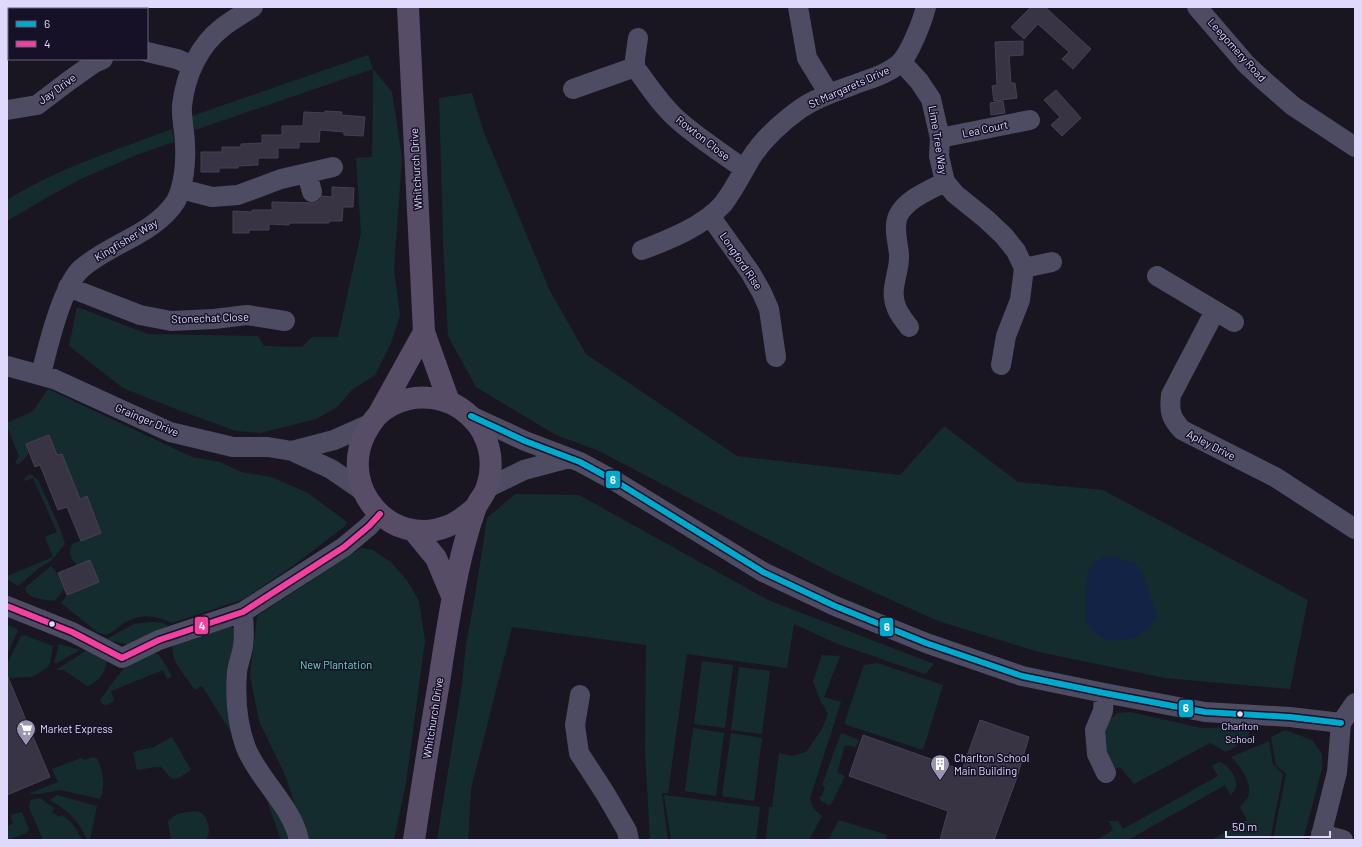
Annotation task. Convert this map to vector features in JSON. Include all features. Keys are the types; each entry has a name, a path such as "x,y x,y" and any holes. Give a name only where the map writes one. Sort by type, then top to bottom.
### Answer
{"main road":[{"name":"Whitchurch Drive","path":"408,7 424,332 449,402"},
{"name":"Whitchurch Drive","path":"424,332 360,444 357,468 363,490 370,503 380,514 395,524 413,530 430,531 447,527 463,519 476,507"},
{"name":"Whitchurch Drive","path":"374,419 390,406 412,398 434,398 449,402 461,408 471,416 483,432 490,450 491,469 487,488 476,507 464,544 452,596 414,840"},
{"path":"413,530 436,558 452,596"}],"street":[{"name":"Kingfisher Way","path":"41,375 50,339 68,287 80,270 92,260 161,219 176,200 180,189 186,159 182,106 188,78 204,46 222,28 253,7"},
{"path":"798,7 807,58 829,94"},
{"path":"900,63 912,45 926,7"},
{"name":"Leegomery Road","path":"1197,7 1246,64 1262,79 1293,106 1355,147"},
{"path":"573,89 635,67 638,38"},
{"path":"148,52 177,58 193,66"},
{"name":"Jay Drive","path":"7,110 37,105 94,63 101,60"},
{"name":"St Margarets Drive","path":"642,250 674,237 710,216 722,205 734,189 752,156 779,124 802,108 829,94 884,74 900,63"},
{"name":"Lime Tree Way","path":"900,63 907,68 931,99 940,138 939,156 945,182 955,194 1004,236 1016,250 1024,268"},
{"name":"Rowton Close","path":"635,67 650,88 677,119 744,169"},
{"name":"Lea Court","path":"940,138 1030,120"},
{"path":"180,189 212,197 238,195 281,178 309,182 333,167"},
{"path":"909,327 896,306 894,287 899,257 895,226 899,215 909,203 945,182"},
{"name":"Longford Rise","path":"710,216 750,272 762,293 769,309 776,357"},
{"path":"1001,365 1006,336 1020,300 1024,268 1052,262"},
{"path":"1157,276 1234,322"},
{"name":"Stonechat Close","path":"68,287 140,315 171,321 214,319 247,315 284,321"},
{"name":"Apley Drive","path":"1215,312 1171,395 1170,409 1174,421 1182,430 1275,477 1355,529"},
{"name":"Grainger Drive","path":"7,366 54,379 170,432 233,447 268,447 292,451 331,470 363,490"},
{"path":"471,416 525,441 569,458 615,480 764,572 835,606 926,643 1022,676 1104,693 1205,712 1290,717 1341,723"},
{"name":"Grainger Drive","path":"292,451 334,440 374,419"},
{"path":"487,488 524,470 569,458"},
{"path":"7,606 72,632 122,658 159,640 243,612 344,547 369,526 380,514"},
{"path":"243,612 243,646 239,659 236,693 240,727 253,763 290,818 299,840"},
{"path":"1104,693 1103,711 1095,730 1097,754 1106,773"},
{"path":"580,695 574,725 579,753 627,831 629,840"},
{"path":"1343,840 1320,837 1337,772 1341,723 1355,703"}],"green space":[{"path":"368,55 373,69 195,130 189,117"},
{"path":"373,69 392,92 402,158 394,270 400,315 391,343 375,375 353,389 336,408 316,419 260,433 236,431 123,388 69,346 77,307 148,334 258,336 264,346 302,347 312,337 338,337 361,233 356,158 372,157"},
{"path":"472,93 483,130 549,289 586,354 737,456 900,475 944,426 1018,482 1103,490 1308,600 1290,689 1165,678 1039,652 938,621 832,573 597,450 556,435 476,387 448,336 444,265 439,98"},
{"path":"172,129 174,142 139,154 83,178 7,221 7,200 26,189 88,160"},
{"path":"48,389 192,457 220,462 241,472 271,477 308,493 347,522 345,526 294,565 244,599 172,623 160,618 142,616 124,623 108,634 96,631 61,603 67,595 99,582 77,565 70,554 70,548 74,543 101,533 87,496 80,499 62,454 57,455 49,435 26,444 29,452 18,465 15,462 19,456 7,426 7,423 33,411"},
{"path":"29,474 38,480 59,526 65,544 51,561 39,568 18,586 7,579 7,576 53,557 45,537 57,532 33,478 24,481"},
{"path":"515,494 579,495 768,600 934,664 925,674 838,644 794,624 787,668 687,654 668,793 662,793 668,840 650,840 645,751 646,645 512,627 471,789 468,840 437,840 462,684 466,644 487,518"},
{"name":"New Plantation","path":"361,548 373,550 392,563 408,582 419,601 425,641 406,783 394,840 307,840 285,775 259,721 250,675 257,616"},
{"path":"51,566 56,572 64,589 55,601 38,598 27,593 25,590 26,587"},
{"path":"153,622 163,623 172,628 136,642 126,644 105,640 134,624"},
{"path":"7,625 17,629 18,631 7,654"},
{"path":"228,625 233,628 235,632 231,696 294,840 281,840 265,795 251,764 202,686 195,690 176,662 172,650 173,645"},
{"path":"24,635 53,646 50,663 47,668 32,677 7,678 7,664 21,636"},
{"path":"59,644 80,650 57,663 54,663"},
{"path":"90,648 107,660 103,673 98,680 91,685 87,686 64,670 56,670"},
{"path":"148,653 158,654 172,676 167,679 163,670 111,691 114,701 107,705 102,704 100,700 129,662"},
{"path":"822,655 840,656 824,697 841,702 810,798 811,804 822,816 809,840 766,840 769,807 772,807 779,753 792,756 806,752 822,729 828,714 820,700 813,681"},
{"path":"702,661 733,665 725,728 694,724"},
{"path":"877,663 943,685 923,750 844,724 864,665"},
{"path":"739,667 770,671 762,734 731,730"},
{"path":"1130,712 1201,728 1249,727 1249,736 1226,752 1210,743 1134,784 1120,767 1114,769 1103,745 1107,722 1117,713"},
{"path":"693,728 724,733 716,796 685,791"},
{"path":"1285,730 1312,740 1322,754 1322,769 1303,840 1273,840 1286,774 1276,765 1271,737"},
{"path":"731,733 762,738 754,801 722,796"},
{"path":"841,733 859,740 856,747 845,745 837,772 845,776 833,801 829,805 821,801 819,797 822,796 825,787 822,785"},
{"path":"172,737 191,770 179,778 172,779 161,767 137,770 133,752 154,747"},
{"path":"1269,741 1273,764 1283,774 1270,840 1211,840 1247,820 1240,807 1248,797 1249,786 1242,770 1231,757"},
{"path":"92,757 97,758 102,773 103,789 100,799 60,790 40,794 28,794 58,782 52,769 81,758 85,760"},
{"path":"1219,762 1229,768 1236,780 1236,788 1230,795 1225,785 1128,840 1097,840 1113,830 1109,821 1118,821 1123,829 1218,776 1212,766"},
{"path":"57,795 97,806 90,840 87,840 76,821 63,808 50,800"},
{"path":"664,795 760,807 756,840 671,840"},
{"path":"40,798 54,808 52,812 59,817 62,815 69,820 82,840 43,840 29,807 30,801"},
{"path":"194,811 201,812 206,818 209,833 206,840 171,840 168,822 173,816"},
{"path":"22,812 29,830 27,833 7,840 7,826 13,823 10,815"},
{"path":"839,820 887,835 886,840 828,840"}],"water":[{"path":"1113,556 1136,564 1143,575 1157,616 1148,629 1132,639 1108,640 1094,633 1086,620 1087,574 1094,562 1104,557"}],"building":[{"path":"1031,7 1045,7 1091,49 1073,69 1062,59 1069,52 1038,24 1024,39 1011,27"},
{"path":"1023,41 1023,55 1009,56 1011,83 1015,83 1017,98 994,101 992,86 997,85 995,42"},
{"path":"1056,90 1081,118 1062,136 1051,125 1060,117 1044,100"},
{"path":"1003,101 1005,113 991,115 990,103"},
{"path":"325,111 342,112 341,115 365,117 363,136 344,135 344,132 320,130 319,142 299,142 299,148 278,148 278,158 258,158 258,165 238,166 238,168 219,168 219,172 201,172 201,152 222,152 222,147 241,147 241,144 262,143 262,135 282,135 282,126 303,126 304,112 325,113"},
{"path":"332,187 354,188 353,207 343,207 342,221 329,221 329,223 289,223 289,225 269,224 269,230 249,230 249,233 233,233 233,211 252,212 252,210 272,210 272,202 315,203 320,200 322,196 332,197"},
{"path":"49,435 57,455 62,454 80,499 87,496 101,533 81,541 67,507 58,510 40,465 35,467 26,444"},
{"path":"90,560 99,582 67,595 58,573"},
{"path":"7,675 50,777 7,795"},
{"name":"Charlton School Main Building","path":"980,720 1029,737 1017,777 994,840 940,840 948,811 849,776 863,735 962,770"}],"transit line":[{"name":"6","path":"471,416 525,441 580,462 615,481 763,572 835,606 926,643 1022,676 1104,693 1205,712 1290,717 1341,723"},
{"name":"4","path":"7,606 72,632 122,658 159,640 243,612 344,547 369,526 380,514"}],"place":[{"name":"Charlton School","path":"1240,714"},
{"name":"Market Express","path":"26,746"},
{"name":"Charlton School Main Building","path":"940,781"}]}
